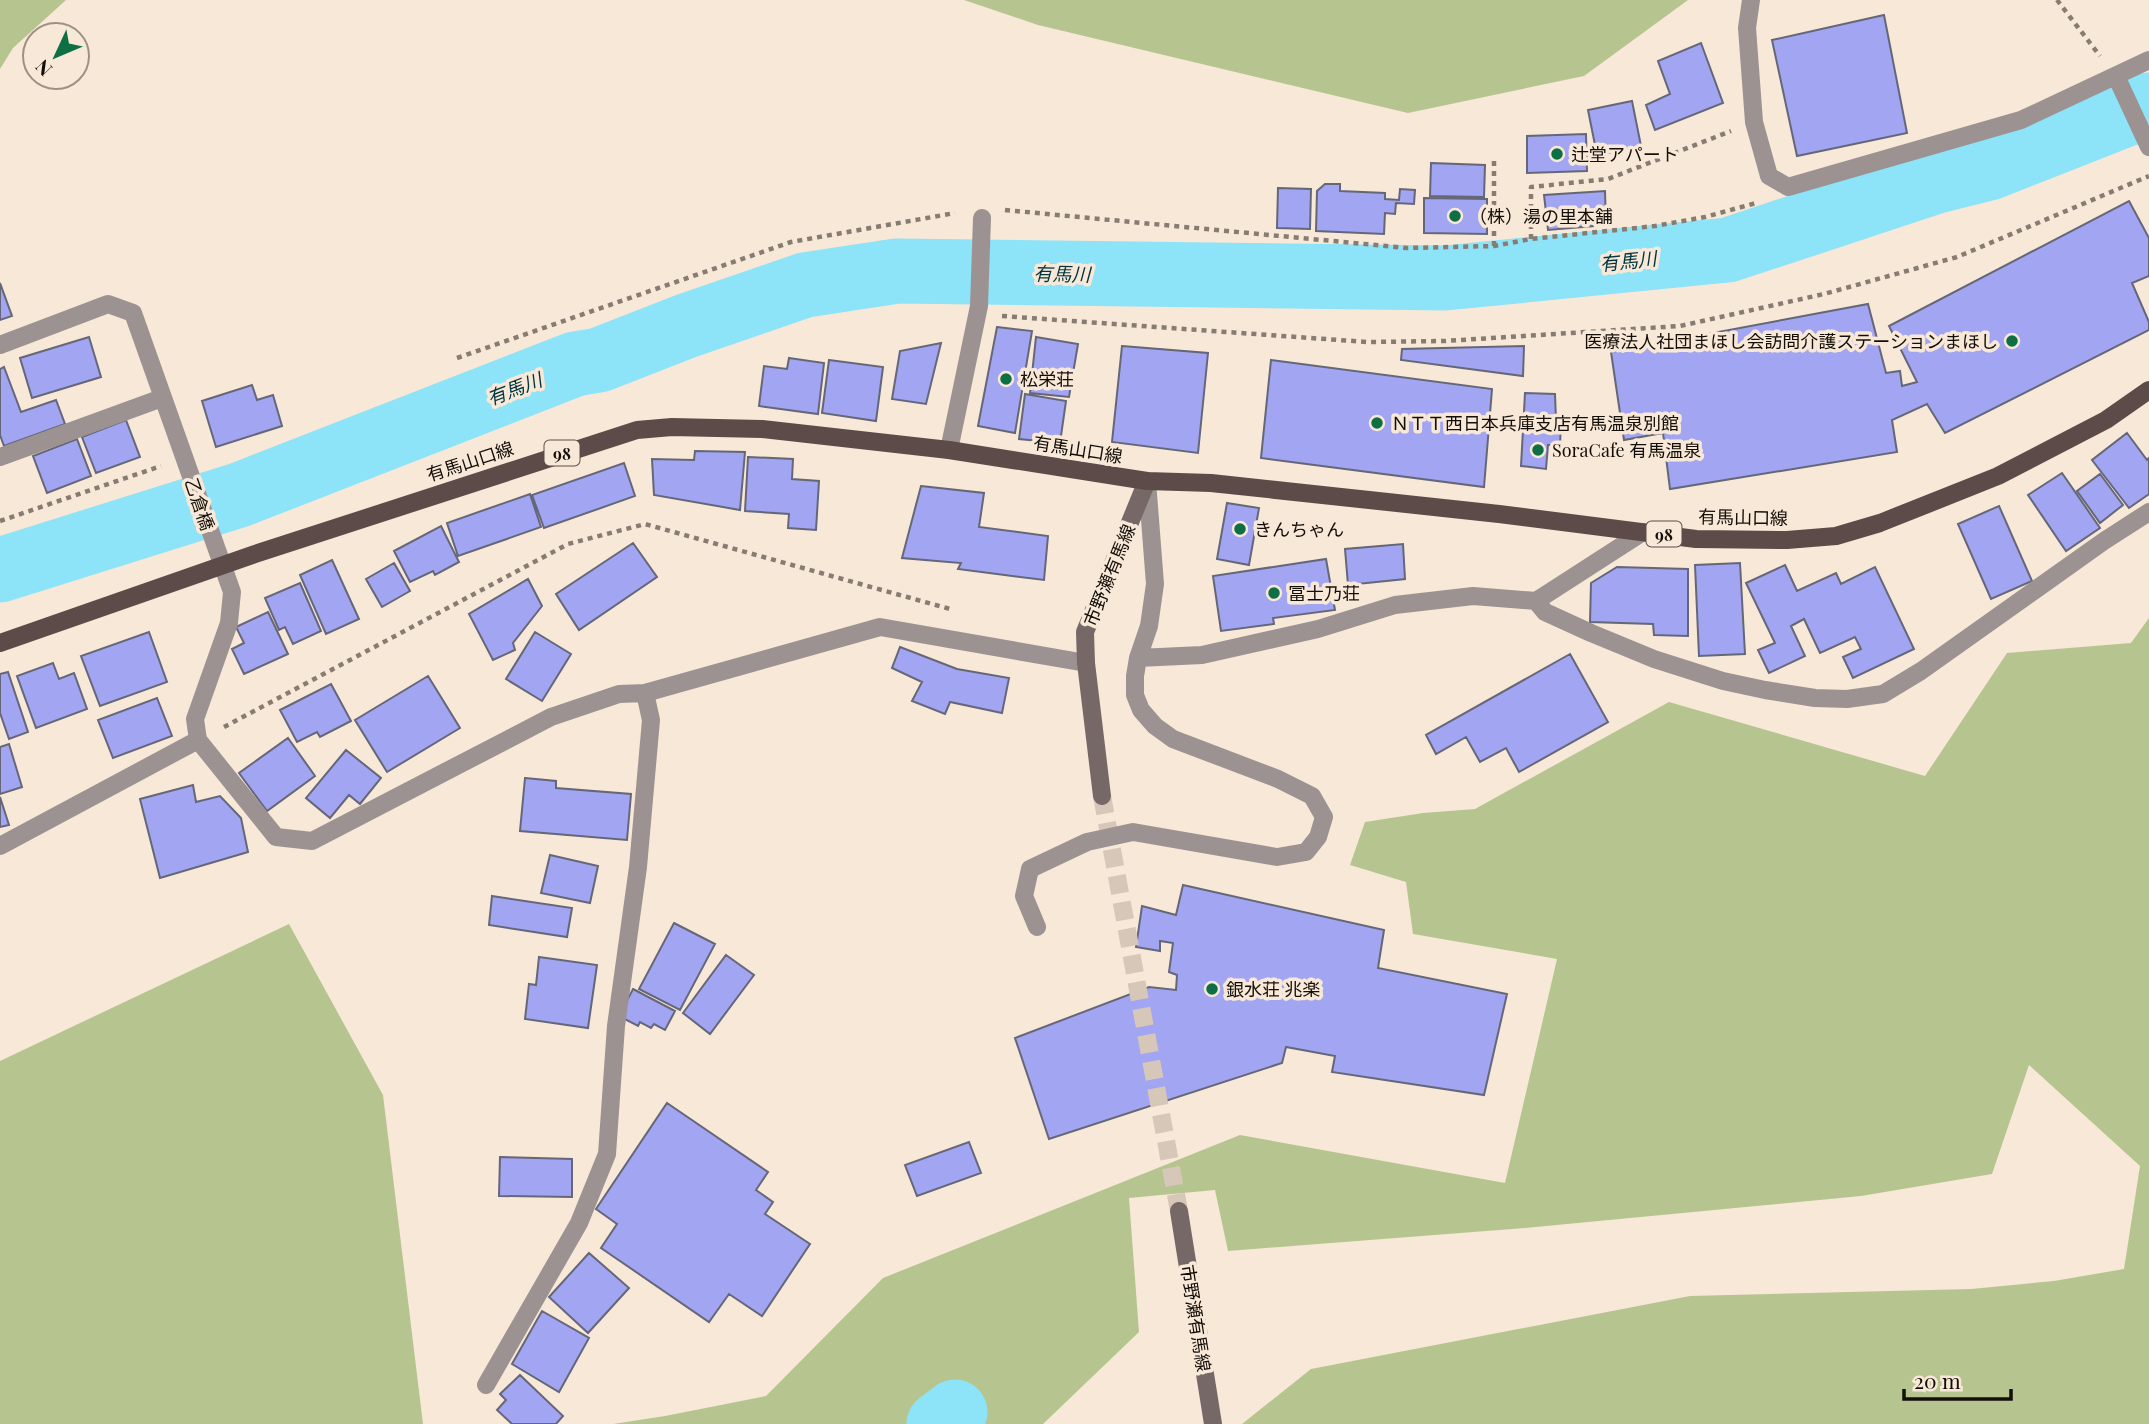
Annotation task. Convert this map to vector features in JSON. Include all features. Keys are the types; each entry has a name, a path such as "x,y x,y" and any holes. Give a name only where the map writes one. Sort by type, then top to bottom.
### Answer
{"main road":[{"name":"有馬山口線","path":"0,643 223,565 637,430 671,427 762,429 949,450 1147,481 1239,486 1696,539 1787,540 1836,536 1880,523 1998,477 2106,420 2149,390"},
{"name":"市野瀬有馬線","path":"1102,796 1086,663 1086,632 1147,481"},
{"name":"市野瀬有馬線","path":"1178,1211 1213,1424"}],"street":[{"path":"1751,0 1747,28 1754,122 1769,176 1788,187 2021,120 2118,82 2149,61"},
{"path":"2118,82 2149,147"},
{"path":"949,450 978,310 983,213"},
{"name":"乙倉橋","path":"0,345 108,304 133,313 232,592 229,623 195,719 198,740"},
{"path":"0,457 162,398"},
{"path":"1037,926 1024,896 1030,869 1087,842 1133,832 1277,857 1306,852 1318,837 1324,817 1311,796 1278,779 1173,739 1155,726 1141,710 1135,695 1135,676 1149,626 1155,584 1147,481"},
{"path":"1536,601 1545,612 1591,633 1654,659 1723,681 1815,698 1847,699 1883,694 1922,671 2149,512"},
{"path":"1138,658 1202,654 1318,629 1395,605 1473,596 1536,601 1643,532"},
{"path":"0,846 198,740 276,837 312,841 551,717 619,694 645,693 880,627 1086,663"},
{"path":"486,1385 579,1223 607,1154 615,1026 638,867 651,720 645,693"}],"path":[{"path":"2057,0 2118,82"},
{"path":"1531,239 1531,187 1608,179 1754,122"},
{"path":"1494,161 1494,246"},
{"path":"978,310 1367,342 1445,341 1680,326 1824,294 1957,257 2149,176"},
{"path":"457,358 791,242 983,213 1407,248 1494,246 1531,239 1655,226 1705,218 1756,203"},
{"path":"0,521 186,461"},
{"path":"198,740 568,544 645,524 960,612"}],"green space":[{"path":"0,0 66,0 43,21 21,21 21,41 0,69"},
{"path":"964,0 1688,0 1584,76 1408,113 1038,25"},
{"path":"2149,618 2149,1424 1242,1424 1311,1369 1690,1296 1971,1289 2054,1281 2124,1269 2140,1166 2029,1065 1992,1174 1861,1196 1525,1228 1228,1251 1215,1190 1129,1198 1139,1332 1043,1424 613,1424 766,1396 883,1278 1240,1135 1505,1183 1557,959 1413,934 1406,882 1350,865 1365,822 1423,813 1475,809 1669,702 1925,776 2007,653 2131,643"},
{"path":"289,924 383,1095 423,1424 0,1424 0,1061"}],"building":[{"path":"1884,15 1907,133 1797,156 1772,40"},
{"path":"1701,43 1723,103 1655,130 1646,105 1670,94 1658,61"},
{"path":"1632,101 1641,146 1597,155 1588,110"},
{"name":"辻堂アパート","path":"1586,134 1587,171 1527,173 1527,136"},
{"path":"1431,163 1485,165 1484,197 1430,196"},
{"path":"1325,184 1340,184 1340,191 1385,193 1385,199 1399,200 1400,189 1415,190 1414,204 1396,203 1395,214 1385,213 1384,234 1316,231 1317,191"},
{"path":"1278,188 1311,189 1310,229 1277,228"},
{"path":"1605,191 1606,225 1548,230 1544,195"},
{"name":"（株）湯の里本舗","path":"1424,198 1487,199 1487,234 1424,233"},
{"name":"医療法人社団まほし会訪問介護ステーションまほし","path":"2129,201 2149,238 2149,276 2132,283 2149,322 2149,330 1945,433 1927,404 1892,420 1897,452 1670,489 1663,433 1624,440 1611,352 1868,304 1886,373 1900,371 1902,386 1917,382 1889,326"},
{"path":"0,283 12,316 0,320"},
{"name":"松栄荘","path":"997,327 1032,331 1015,433 978,426"},
{"path":"89,337 101,377 32,398 20,358"},
{"path":"1036,337 1078,344 1069,397 1030,393"},
{"path":"941,343 926,404 892,399 900,351"},
{"path":"1122,346 1208,353 1198,453 1112,442"},
{"path":"1524,346 1523,376 1401,360 1402,349"},
{"path":"789,358 824,363 818,414 759,406 764,366 787,369"},
{"path":"829,360 883,367 876,421 822,413"},
{"name":"ＮＴＴ西日本兵庫支店有馬温泉別館","path":"1271,360 1492,389 1484,487 1261,458"},
{"path":"4,367 21,412 56,400 65,424 4,446 0,435 0,369"},
{"path":"252,385 257,400 273,395 282,426 216,447 202,401"},
{"path":"1525,393 1555,394 1556,421 1561,422 1560,445 1548,445 1546,469 1521,466"},
{"path":"1025,394 1066,401 1060,443 1019,439"},
{"path":"126,420 140,457 96,473 82,437"},
{"path":"2127,433 2147,460 2149,458 2149,494 2129,508 2092,460"},
{"path":"77,439 91,476 47,493 33,456"},
{"path":"695,451 745,452 740,510 654,495 652,459 694,460"},
{"path":"748,457 793,459 792,479 819,481 816,530 788,528 789,514 745,511"},
{"path":"624,463 635,496 544,528 532,495"},
{"path":"2062,473 2100,528 2066,551 2028,495"},
{"path":"2100,474 2123,505 2100,523 2077,491"},
{"path":"921,486 984,493 979,527 1048,536 1044,580 958,569 961,563 902,558"},
{"path":"530,494 541,527 458,556 447,523"},
{"path":"1227,503 1259,508 1249,565 1217,559"},
{"path":"1999,506 2032,581 1991,599 1958,524"},
{"path":"441,526 459,562 435,575 433,571 410,582 394,551"},
{"path":"633,543 657,577 579,630 556,594"},
{"path":"1403,544 1405,579 1348,585 1345,549"},
{"name":"冨士乃荘","path":"1326,559 1335,610 1273,618 1274,624 1221,631 1213,576"},
{"path":"332,560 359,619 326,634 300,575"},
{"path":"394,563 410,591 382,607 366,579"},
{"path":"1740,563 1745,654 1699,656 1695,565"},
{"path":"1785,565 1797,591 1836,573 1841,584 1875,567 1914,649 1853,678 1843,657 1861,649 1855,637 1820,653 1804,619 1791,626 1805,656 1769,673 1758,650 1775,643 1746,583"},
{"path":"1617,567 1688,569 1688,636 1654,635 1653,624 1590,622 1591,583"},
{"path":"528,579 542,606 513,643 515,650 493,660 469,614"},
{"path":"300,583 321,631 293,644 285,627 279,630 265,598"},
{"path":"268,612 288,654 244,674 232,649 244,643 236,627"},
{"path":"149,632 167,682 100,706 81,656"},
{"path":"535,632 571,654 542,701 506,679"},
{"path":"900,647 957,669 1009,678 1002,713 950,702 945,714 912,701 922,682 892,668"},
{"path":"1570,654 1608,722 1519,772 1506,748 1480,762 1466,737 1436,754 1426,735"},
{"path":"53,663 59,679 74,673 87,709 36,728 17,676"},
{"path":"8,672 28,732 9,739 0,713 0,674"},
{"path":"428,676 460,728 387,772 355,720"},
{"path":"331,684 351,721 320,737 317,732 297,742 280,710"},
{"path":"157,698 172,736 113,758 98,720"},
{"path":"288,738 315,776 267,811 239,773"},
{"path":"9,744 22,787 0,794 0,747"},
{"path":"346,750 381,778 360,804 349,795 330,818 306,798"},
{"path":"525,778 556,781 556,788 631,794 627,840 520,831"},
{"path":"193,785 196,802 220,796 241,818 248,852 160,878 140,799"},
{"path":"0,797 9,825 0,827"},
{"path":"550,855 598,866 590,903 541,893"},
{"path":"1183,885 1384,930 1378,968 1507,994 1484,1095 1332,1072 1335,1056 1286,1047 1282,1063 1049,1139 1015,1038 1149,987 1176,990 1177,975 1169,972 1173,943 1160,941 1160,951 1136,947 1142,906 1176,915"},
{"path":"492,896 572,908 567,937 489,925"},
{"path":"674,923 715,944 680,1010 639,989"},
{"path":"726,955 754,975 710,1034 683,1013"},
{"path":"539,957 597,965 588,1028 525,1019 529,984 536,985"},
{"path":"633,989 675,1011 665,1030 654,1024 651,1028 640,1022 638,1026 619,1016"},
{"path":"667,1103 768,1172 756,1190 773,1202 765,1214 810,1244 762,1316 729,1294 709,1322 601,1248 617,1224 596,1209"},
{"path":"969,1142 981,1173 917,1196 905,1165"},
{"path":"500,1157 572,1159 572,1197 499,1196"},
{"path":"589,1253 629,1288 588,1333 549,1297"},
{"path":"542,1311 589,1338 559,1392 512,1364"},
{"path":"520,1375 563,1416 556,1424 512,1424 497,1410 506,1400 500,1394"}],"waterway":[{"name":"有馬川","path":"0,570 239,495 575,364 599,360 686,326 805,285 897,271 1445,278 1728,250 1937,181 1989,168 2149,105"},
{"path":"939,1424 955,1412"}],"tunnel":[{"path":"1102,796 1179,1211"}],"place":[{"name":"辻堂アパート","path":"1557,154"},
{"name":"（株）湯の里本舗","path":"1455,216"},
{"name":"医療法人社団まほし会訪問介護ステーションまほし","path":"2012,341"},
{"name":"松栄荘","path":"1006,379"},
{"name":"ＮＴＴ西日本兵庫支店有馬温泉別館","path":"1377,423"},
{"name":"SoraCafe 有馬温泉","path":"1538,450"},
{"name":"きんちゃん","path":"1240,529"},
{"name":"冨士乃荘","path":"1274,593"},
{"name":"銀水荘 兆楽","path":"1212,989"}]}
